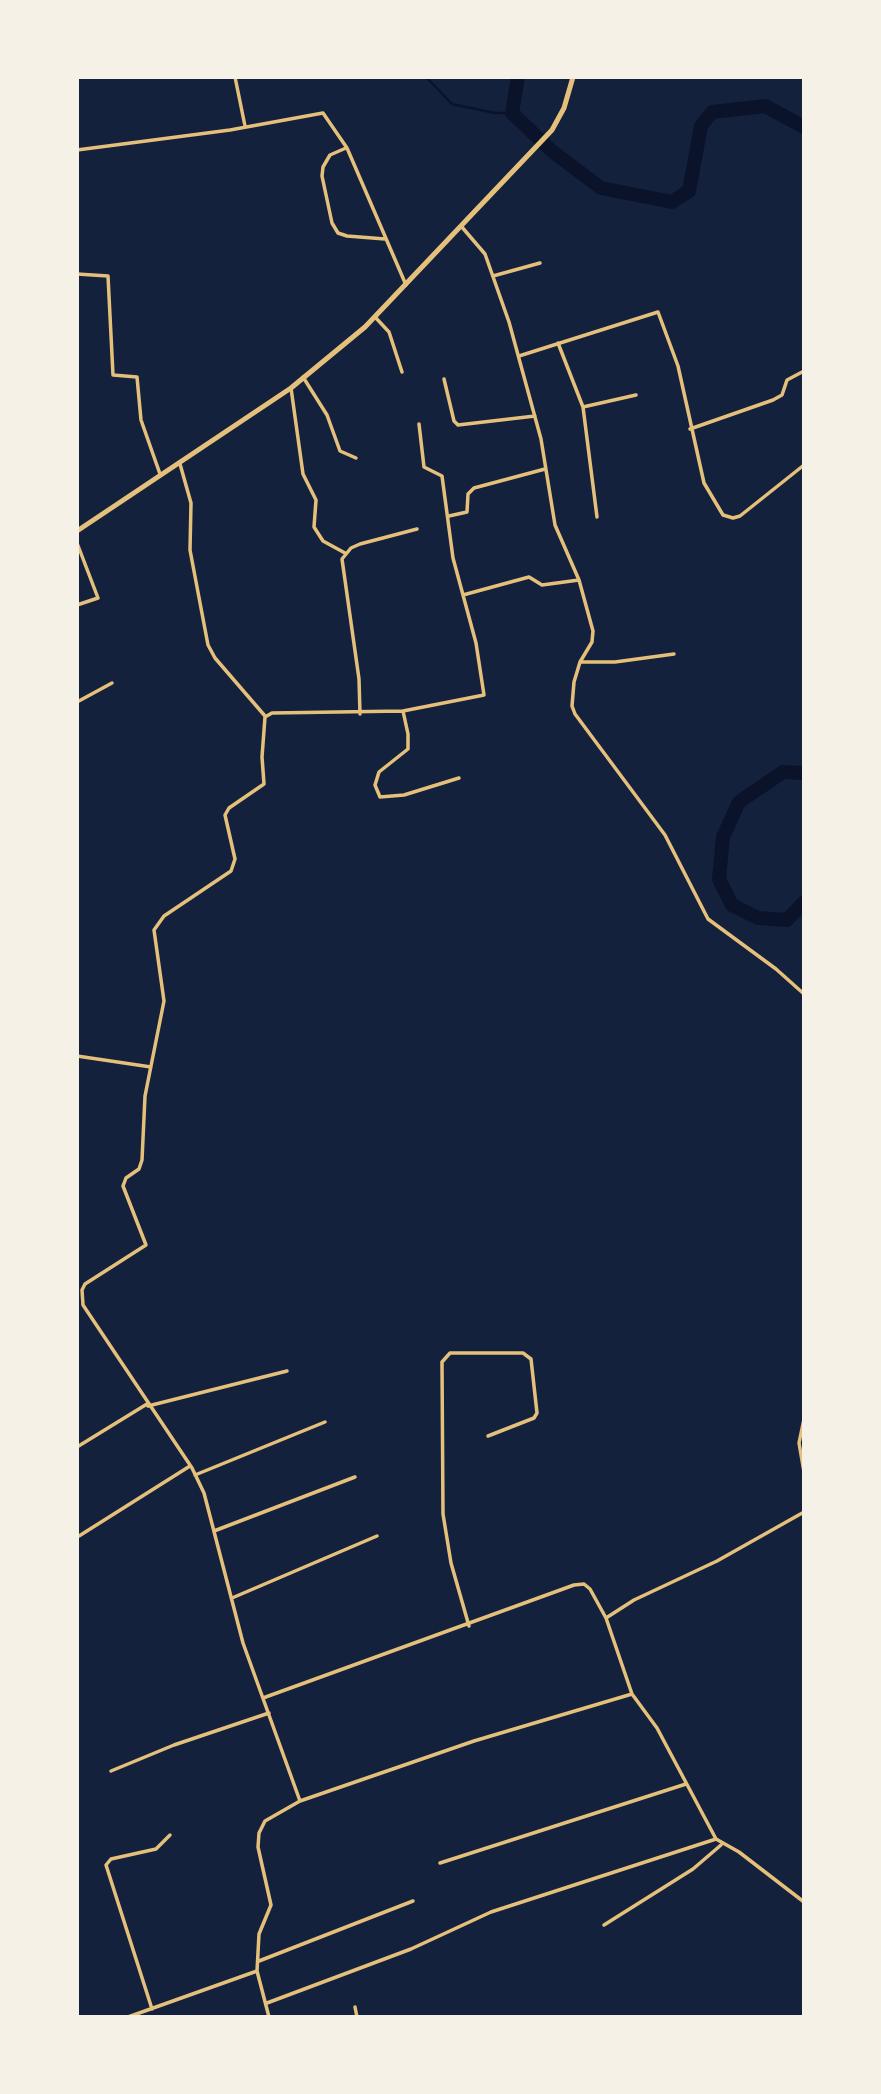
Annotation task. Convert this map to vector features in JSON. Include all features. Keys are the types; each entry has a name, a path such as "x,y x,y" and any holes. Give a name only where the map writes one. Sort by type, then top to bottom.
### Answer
{"main road":[{"path":"77,531 291,387 375,317 460,224 552,130 564,108 573,77"}],"street":[{"path":"236,77 245,127"},
{"path":"77,150 245,127 323,113 346,148 406,285"},
{"path":"346,148 330,155 323,167 322,176 332,223 338,233 347,236 385,239"},
{"path":"460,224 485,254 493,276 536,416 558,535 579,580 594,636 580,662 574,682 572,706 593,741 665,835 708,919 776,969 804,994"},
{"path":"493,276 540,263"},
{"path":"77,274 103,275 109,279 113,375 137,377 141,420 160,474"},
{"path":"519,356 658,312 678,366 704,482 714,503 726,517 740,516 804,465"},
{"path":"375,317 389,332 402,372"},
{"path":"558,343 583,407 597,517"},
{"path":"690,429 773,400 782,395 787,380 804,371"},
{"path":"303,377 327,415 340,451 356,458"},
{"path":"444,379 455,424 536,416"},
{"path":"291,387 303,474 316,500 314,527 323,541 345,553"},
{"path":"583,407 636,395"},
{"path":"265,717 272,713 360,714 403,711 484,695 476,643 453,558 442,476 424,467 419,424"},
{"path":"179,462 191,503 190,550 208,645 215,658 265,717 262,757 264,784 229,808 225,816 234,859 231,871 202,888 156,922 153,938 164,1001 145,1096 142,1160 139,1169 126,1178 123,1186 146,1245 85,1284 81,1297 195,1475 263,1698 300,1801"},
{"path":"449,516 467,512 468,494 474,488 545,469"},
{"path":"360,714 359,678 342,559 345,553 374,539 417,529"},
{"path":"77,543 98,598 77,605"},
{"path":"463,595 529,578 541,585 579,580"},
{"path":"580,662 615,662 674,654"},
{"path":"77,702 113,683"},
{"path":"403,711 408,749 379,772 375,785 380,797 404,796 459,778"},
{"path":"77,1056 151,1067"},
{"path":"469,1626 451,1563 443,1514 442,1362 450,1353 523,1353 531,1359 537,1413 534,1418 488,1436"},
{"path":"77,1447 148,1405 287,1371"},
{"path":"804,1419 800,1443 804,1472"},
{"path":"195,1475 325,1422"},
{"path":"79,1536 190,1466"},
{"path":"214,1531 355,1477"},
{"path":"606,1618 634,1600 717,1561 804,1512"},
{"path":"232,1598 377,1536"},
{"path":"263,1698 469,1626 579,1584 590,1589 606,1618 632,1694 657,1728 716,1839 722,1845 739,1852 804,1902"},
{"path":"270,2017 257,1971 259,1934 271,1905 258,1847 259,1833 265,1821 300,1801 450,1749 632,1694"},
{"path":"111,1771 174,1745 269,1713"},
{"path":"440,1863 686,1784"},
{"path":"152,2009 106,1865 111,1859 156,1849 170,1835"},
{"path":"267,2003 411,1949 491,1912 716,1839"},
{"path":"604,1925 693,1869 722,1845"},
{"path":"259,1961 413,1901"},
{"path":"128,2017 257,1971"},
{"path":"355,2007 357,2017"}],"waterway":[{"path":"426,77 452,104 495,113 512,113"},
{"path":"518,77 512,113 553,152 601,188 672,202 689,191 701,126 712,112 765,106 804,127"},
{"path":"804,773 783,772 739,802 723,837 719,879 732,905 758,918 787,920 804,902"}]}
